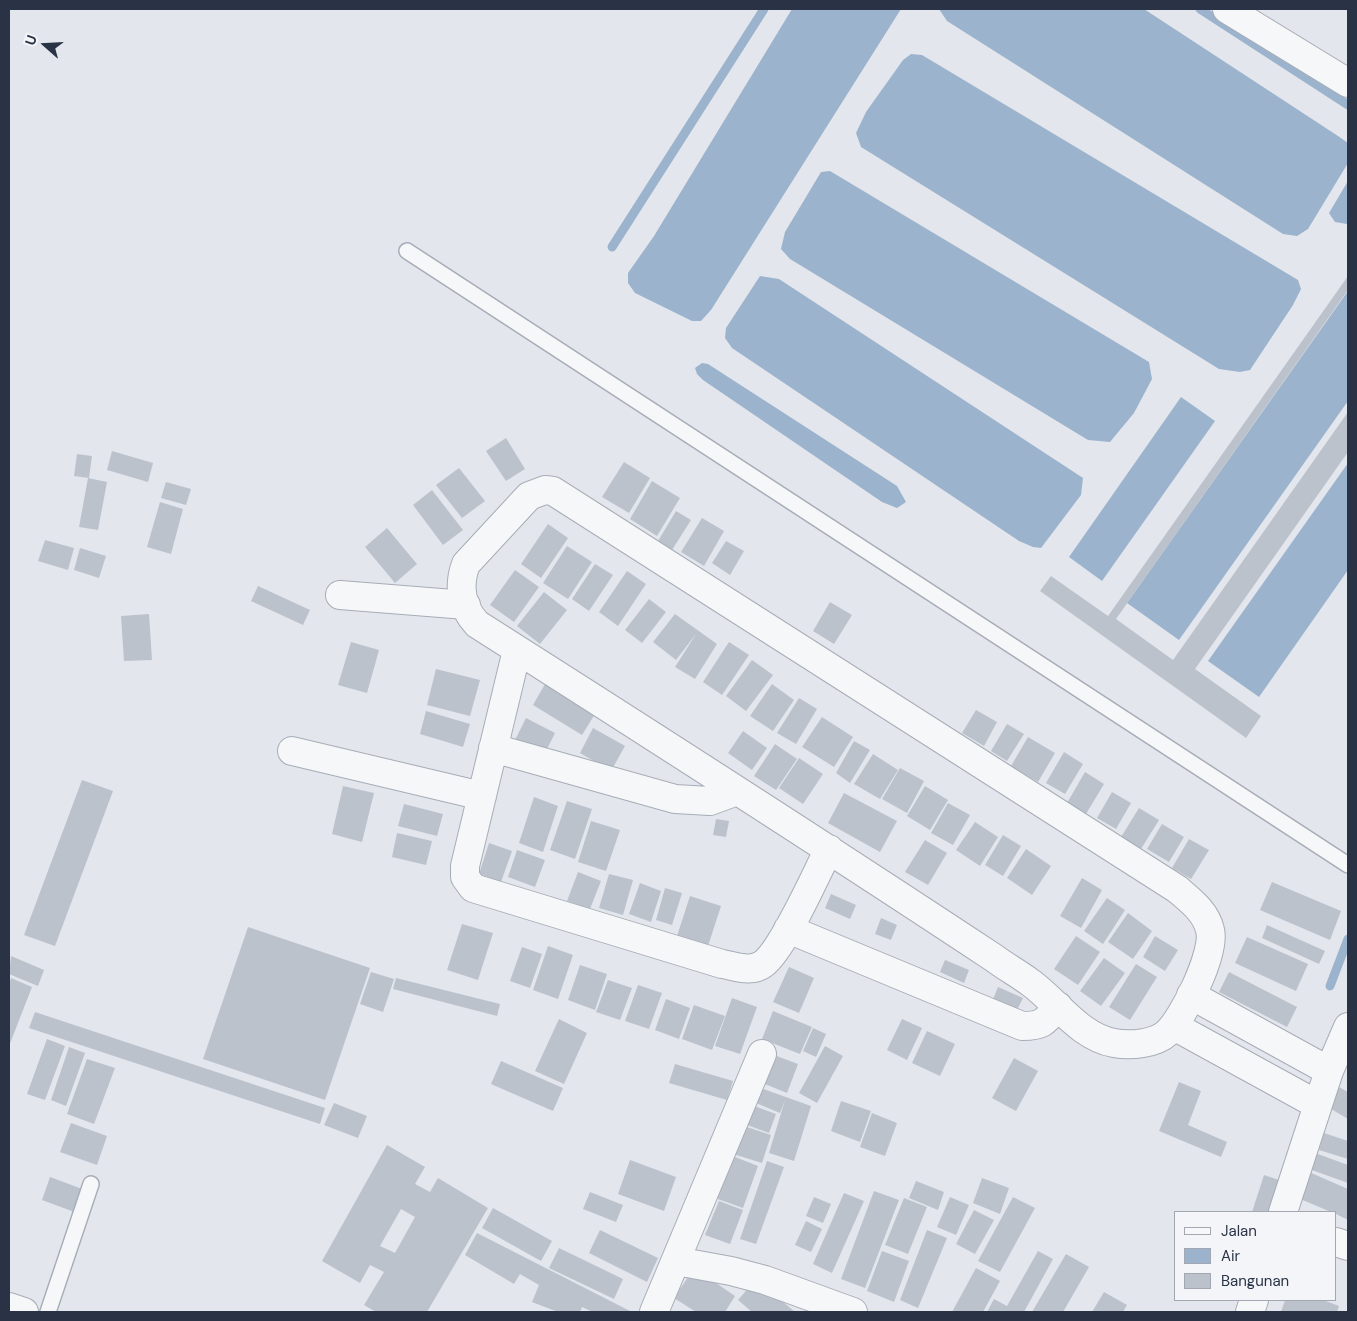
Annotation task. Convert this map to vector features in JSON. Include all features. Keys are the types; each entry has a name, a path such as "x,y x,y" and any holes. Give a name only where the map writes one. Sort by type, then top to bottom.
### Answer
{"street":[{"path":"1227,9 1348,83"},
{"path":"539,491 553,492 1177,889 1201,911 1211,932 1209,952 1191,995 1174,1026 1165,1035 1147,1042 1114,1043 1087,1033 1031,983 829,849 477,624 466,605 460,591 460,578 466,564 529,496 539,491"},
{"path":"340,595 466,605"},
{"path":"518,650 464,871 469,885 478,890 722,964 748,969 763,964 788,929 829,849"},
{"path":"493,748 675,800 710,801 738,791"},
{"path":"292,751 482,796"},
{"path":"788,929 1022,1026 1037,1026 1045,1022 1058,1006"},
{"path":"1191,995 1329,1071"},
{"path":"1174,1026 1318,1105"},
{"path":"1283,1211 1329,1071 1348,1027"},
{"path":"654,1312 762,1054"},
{"path":"676,1261 731,1271 766,1280 853,1312"},
{"path":"9,1307 24,1312"}],"lane":[{"path":"407,251 1348,865"},
{"path":"48,1312 91,1184"}],"water":[{"path":"792,9 901,9 711,310 701,321 692,321 635,293 628,283 628,273 654,236"},
{"path":"939,9 1144,9 1348,143 1348,163 1308,229 1297,236 1283,234 947,21"},
{"path":"911,54 922,55 1298,280 1301,289 1293,305 1250,370 1240,372 1219,369 861,147 856,133 866,112 903,60"},
{"path":"830,171 1149,362 1152,379 1134,413 1110,442 1088,440 790,259 781,249 785,232 821,172"},
{"path":"1348,181 1348,224 1335,222 1329,213"},
{"path":"760,276 779,279 1083,478 1081,495 1041,548 1019,541 732,348 725,338 726,328"},
{"path":"1348,291 1348,401 1179,640 1127,603"},
{"path":"702,363 708,364 897,486 906,502 897,508 882,502 703,380 697,374 695,368"},
{"path":"1181,397 1215,421 1102,581 1069,557"},
{"path":"1348,463 1348,570 1259,697 1208,661"}],"building":[{"path":"1348,276 1348,290 1116,619 1173,660 1348,412 1348,452 1195,669 1261,716 1246,738 1040,591 1051,576 1108,616"},
{"path":"506,438 525,469 506,481 486,451"},
{"path":"112,451 153,463 148,482 107,470"},
{"path":"77,454 92,456 89,478 74,476"},
{"path":"624,462 650,478 629,513 602,497"},
{"path":"459,468 485,501 462,518 436,485"},
{"path":"88,478 107,482 98,530 79,527"},
{"path":"652,481 680,498 657,536 630,519"},
{"path":"166,482 191,489 186,505 161,498"},
{"path":"432,490 463,530 443,545 413,505"},
{"path":"160,502 183,509 171,554 147,547"},
{"path":"676,511 691,520 672,550 658,541"},
{"path":"702,518 724,531 704,566 681,552"},
{"path":"548,524 568,538 541,578 521,564"},
{"path":"387,528 417,564 395,583 365,547"},
{"path":"45,540 74,548 68,570 38,561"},
{"path":"726,541 744,551 730,575 712,563"},
{"path":"567,546 592,562 568,599 543,583"},
{"path":"80,548 106,556 99,578 74,570"},
{"path":"595,564 613,575 589,611 572,599"},
{"path":"515,570 539,587 514,622 490,605"},
{"path":"627,571 646,584 618,626 599,612"},
{"path":"258,586 310,610 303,625 251,601"},
{"path":"544,592 567,610 540,644 517,626"},
{"path":"649,599 666,612 642,643 625,630"},
{"path":"830,602 852,615 834,644 813,631"},
{"path":"149,614 152,660 124,661 121,616"},
{"path":"675,614 717,644 695,679 675,667 696,634 676,660 653,642"},
{"path":"351,642 379,650 367,693 338,685"},
{"path":"729,642 749,655 722,695 703,682"},
{"path":"752,660 773,675 746,711 726,696"},
{"path":"436,669 480,680 470,716 427,705"},
{"path":"545,684 595,714 582,735 533,705"},
{"path":"772,684 794,700 773,731 750,716"},
{"path":"799,698 817,709 796,744 777,733"},
{"path":"976,710 997,722 984,746 962,733"},
{"path":"426,711 470,724 463,747 420,734"},
{"path":"822,717 853,737 834,767 802,747"},
{"path":"526,718 555,733 544,755 515,740"},
{"path":"1007,724 1024,734 1007,761 991,751"},
{"path":"593,728 625,746 611,771 580,753"},
{"path":"743,731 767,748 752,770 728,753"},
{"path":"1028,737 1055,753 1038,782 1011,766"},
{"path":"854,741 870,750 850,783 836,773"},
{"path":"775,744 797,759 776,790 754,776"},
{"path":"1064,752 1083,764 1065,794 1046,783"},
{"path":"873,754 898,770 880,799 854,784"},
{"path":"799,758 823,774 803,804 779,788"},
{"path":"900,768 924,781 907,813 882,799"},
{"path":"1085,772 1104,784 1086,814 1067,803"},
{"path":"82,780 113,791 55,946 24,935"},
{"path":"343,786 374,793 362,842 332,834"},
{"path":"925,786 948,800 930,830 907,816"},
{"path":"1112,792 1131,803 1116,829 1097,818"},
{"path":"844,793 897,821 880,852 828,823"},
{"path":"534,797 558,806 543,852 519,843"},
{"path":"567,801 592,809 575,859 550,850"},
{"path":"948,803 970,815 953,845 931,833"},
{"path":"404,804 443,814 437,836 398,826"},
{"path":"1139,808 1159,820 1141,849 1121,837"},
{"path":"716,819 729,821 726,837 713,835"},
{"path":"591,821 620,830 606,871 578,862"},
{"path":"975,822 998,837 980,866 956,850"},
{"path":"1162,824 1184,837 1169,862 1147,849"},
{"path":"397,833 432,841 426,865 392,857"},
{"path":"1003,835 1021,846 1003,876 985,865"},
{"path":"1189,839 1209,850 1191,879 1172,868"},
{"path":"925,840 947,853 928,885 905,872"},
{"path":"489,843 512,851 501,882 479,874"},
{"path":"1026,849 1051,866 1032,895 1007,878"},
{"path":"517,850 545,860 535,887 508,877"},
{"path":"578,872 601,881 590,909 567,901"},
{"path":"609,874 633,880 623,915 599,908"},
{"path":"1082,878 1102,890 1081,928 1060,916"},
{"path":"1272,882 1341,911 1330,940 1260,910"},
{"path":"640,883 661,891 651,922 629,914"},
{"path":"665,888 682,893 672,925 656,920"},
{"path":"831,894 856,905 850,919 825,908"},
{"path":"690,896 721,906 708,946 677,936"},
{"path":"1107,898 1125,910 1103,944 1084,931"},
{"path":"1128,913 1152,931 1133,959 1108,942"},
{"path":"881,918 897,925 891,940 875,934"},
{"path":"462,924 493,933 478,980 447,970"},
{"path":"1267,925 1325,951 1319,964 1262,938"},
{"path":"248,927 370,968 325,1100 203,1059"},
{"path":"1076,936 1100,952 1078,985 1054,969"},
{"path":"1155,936 1178,950 1165,971 1143,957"},
{"path":"1247,937 1308,964 1296,991 1235,963"},
{"path":"548,946 573,955 558,999 533,990"},
{"path":"522,947 542,954 530,988 510,981"},
{"path":"11,956 44,970 38,986 9,974"},
{"path":"1104,958 1125,973 1101,1006 1080,991"},
{"path":"945,960 969,970 964,983 940,972"},
{"path":"1136,964 1157,977 1130,1020 1109,1007"},
{"path":"580,965 607,974 595,1010 568,1000"},
{"path":"789,967 814,978 799,1013 773,1002"},
{"path":"371,972 394,979 383,1012 360,1004"},
{"path":"1229,972 1297,1007 1287,1027 1219,992"},
{"path":"11,978 32,987 9,1046 9,984"},
{"path":"396,978 500,1004 497,1016 393,989"},
{"path":"608,980 632,988 620,1020 596,1012"},
{"path":"638,985 662,993 649,1029 625,1021"},
{"path":"998,987 1023,998 1015,1014 991,1004"},
{"path":"732,998 757,1007 740,1054 715,1046"},
{"path":"666,999 690,1008 679,1039 655,1030"},
{"path":"694,1005 725,1016 712,1050 682,1039"},
{"path":"773,1011 812,1027 800,1054 762,1039"},
{"path":"35,1012 325,1108 320,1124 29,1028"},
{"path":"559,1019 587,1033 564,1084 535,1071"},
{"path":"902,1019 922,1028 907,1060 887,1050"},
{"path":"813,1028 826,1034 816,1057 803,1051"},
{"path":"927,1031 955,1044 940,1076 912,1063"},
{"path":"47,1039 65,1046 45,1100 27,1094"},
{"path":"825,1046 843,1056 817,1103 799,1093"},
{"path":"69,1047 85,1053 66,1106 51,1100"},
{"path":"766,1052 798,1064 787,1093 755,1080"},
{"path":"1014,1058 1038,1071 1016,1111 992,1098"},
{"path":"87,1059 115,1068 94,1124 67,1114"},
{"path":"501,1061 563,1088 553,1111 491,1084"},
{"path":"675,1064 733,1081 727,1100 669,1083"},
{"path":"1179,1082 1201,1091 1188,1125 1227,1142 1221,1157 1159,1131"},
{"path":"755,1086 811,1106 794,1161 769,1153 785,1100 780,1113 749,1100"},
{"path":"1337,1086 1348,1092 1348,1119 1326,1106"},
{"path":"841,1101 871,1111 860,1142 831,1131"},
{"path":"334,1103 367,1116 358,1138 324,1125"},
{"path":"746,1103 776,1114 769,1133 739,1122"},
{"path":"872,1113 897,1123 885,1156 860,1147"},
{"path":"71,1123 107,1136 97,1165 60,1152"},
{"path":"738,1124 771,1135 762,1163 730,1153"},
{"path":"1324,1133 1348,1141 1348,1159 1319,1150"},
{"path":"387,1145 425,1167 415,1184 430,1192 438,1178 488,1208 427,1312 376,1312 364,1305 384,1272 370,1265 360,1283 322,1261","holes":["401,1209 415,1217 395,1253 380,1246"]},
{"path":"1315,1153 1348,1165 1348,1183 1309,1169"},
{"path":"730,1155 758,1166 743,1208 715,1198"},
{"path":"630,1160 676,1177 664,1211 618,1194"},
{"path":"767,1161 784,1167 756,1244 740,1239"},
{"path":"1309,1172 1348,1189 1348,1220 1337,1214 1337,1211 1329,1211 1298,1198"},
{"path":"1264,1175 1288,1183 1278,1211 1252,1211"},
{"path":"50,1177 85,1190 77,1213 42,1200"},
{"path":"982,1178 1009,1188 1000,1214 973,1203"},
{"path":"916,1181 944,1192 938,1210 909,1198"},
{"path":"874,1191 899,1200 865,1288 841,1279"},
{"path":"590,1192 623,1205 616,1222 583,1209"},
{"path":"844,1193 864,1201 832,1273 813,1264"},
{"path":"814,1197 831,1204 823,1223 806,1216"},
{"path":"950,1197 969,1205 956,1235 937,1227"},
{"path":"1013,1197 1035,1208 1000,1272 978,1261"},
{"path":"904,1198 927,1207 908,1254 885,1245"},
{"path":"719,1201 743,1210 730,1244 705,1235"},
{"path":"493,1208 552,1241 541,1261 482,1228"},
{"path":"974,1210 994,1220 975,1254 956,1244"},
{"path":"806,1221 822,1229 811,1252 795,1245"},
{"path":"600,1230 658,1258 647,1282 589,1253"},
{"path":"927,1230 947,1238 918,1308 900,1300"},
{"path":"477,1233 632,1312 593,1312 582,1307 580,1312 558,1312 532,1302 539,1285 520,1274 514,1284 465,1255"},
{"path":"559,1248 623,1279 614,1299 549,1268"},
{"path":"882,1251 909,1261 894,1302 867,1291"},
{"path":"1038,1251 1053,1259 1024,1312 987,1312 994,1299 1007,1306"},
{"path":"1066,1254 1089,1267 1063,1312 1032,1312"},
{"path":"694,1268 735,1296 725,1312 696,1312 674,1298"},
{"path":"976,1268 1000,1281 983,1312 952,1312"},
{"path":"756,1279 795,1312 752,1312 738,1300"},
{"path":"1104,1292 1127,1305 1123,1312 1092,1312"},
{"path":"1285,1301 1326,1301 1339,1306 1337,1312 1281,1312"}],"waterway":[{"path":"612,247 764,9"},
{"path":"1200,9 1348,105"},
{"path":"1330,986 1348,939"}]}
